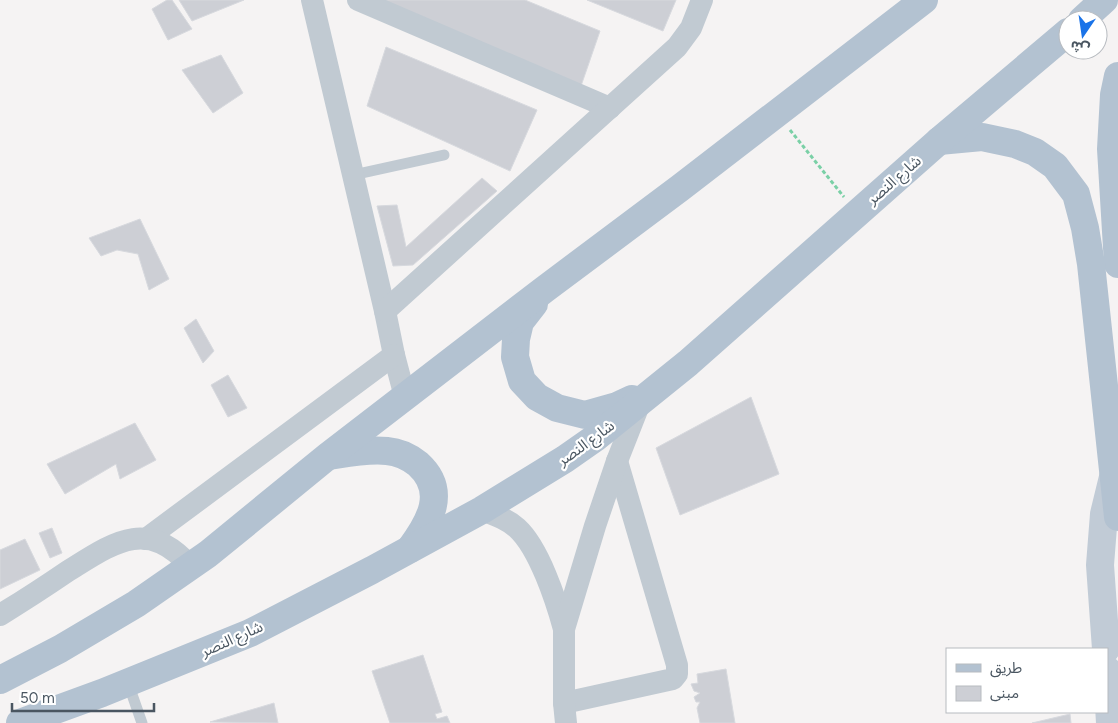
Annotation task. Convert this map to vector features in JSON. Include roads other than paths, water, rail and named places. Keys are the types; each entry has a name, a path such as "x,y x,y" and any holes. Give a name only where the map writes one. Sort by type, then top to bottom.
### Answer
{"main road":[{"path":"0,680 60,649 136,604 208,554 328,456 545,288 672,194 924,0"},
{"path":"1093,10 1104,0"},
{"name":"شارع النصر","path":"20,723 128,683 250,632 482,510 565,459 595,438 688,363 939,141 1058,40"},
{"path":"1118,76 1114,95 1111,149 1118,264"},
{"path":"939,141 982,137 1015,144 1035,152 1055,166 1076,194 1086,228 1091,264 1118,517"},
{"path":"545,288 520,322 516,339 516,357 522,381 538,398 557,408 585,415 649,394"},
{"path":"328,456 366,451 388,451 408,456 426,472 434,486 433,505 425,529 409,550"},
{"path":"1106,648 1100,565 1104,514 1114,476"},
{"path":"1108,688 1110,723"}],"street":[{"path":"312,0 405,397"},
{"path":"358,0 610,108"},
{"path":"385,311 677,47 691,28 702,0"},
{"path":"146,539 394,355"},
{"path":"564,629 617,461 649,394"},
{"path":"482,510 500,516 516,527 529,542 554,595 564,629 565,713 673,679 677,674 677,665 617,461"},
{"path":"0,615 111,545 128,539 146,539 163,543 178,553 190,566"}],"lane":[{"path":"353,175 444,155"},
{"path":"128,683 142,723"}]}
